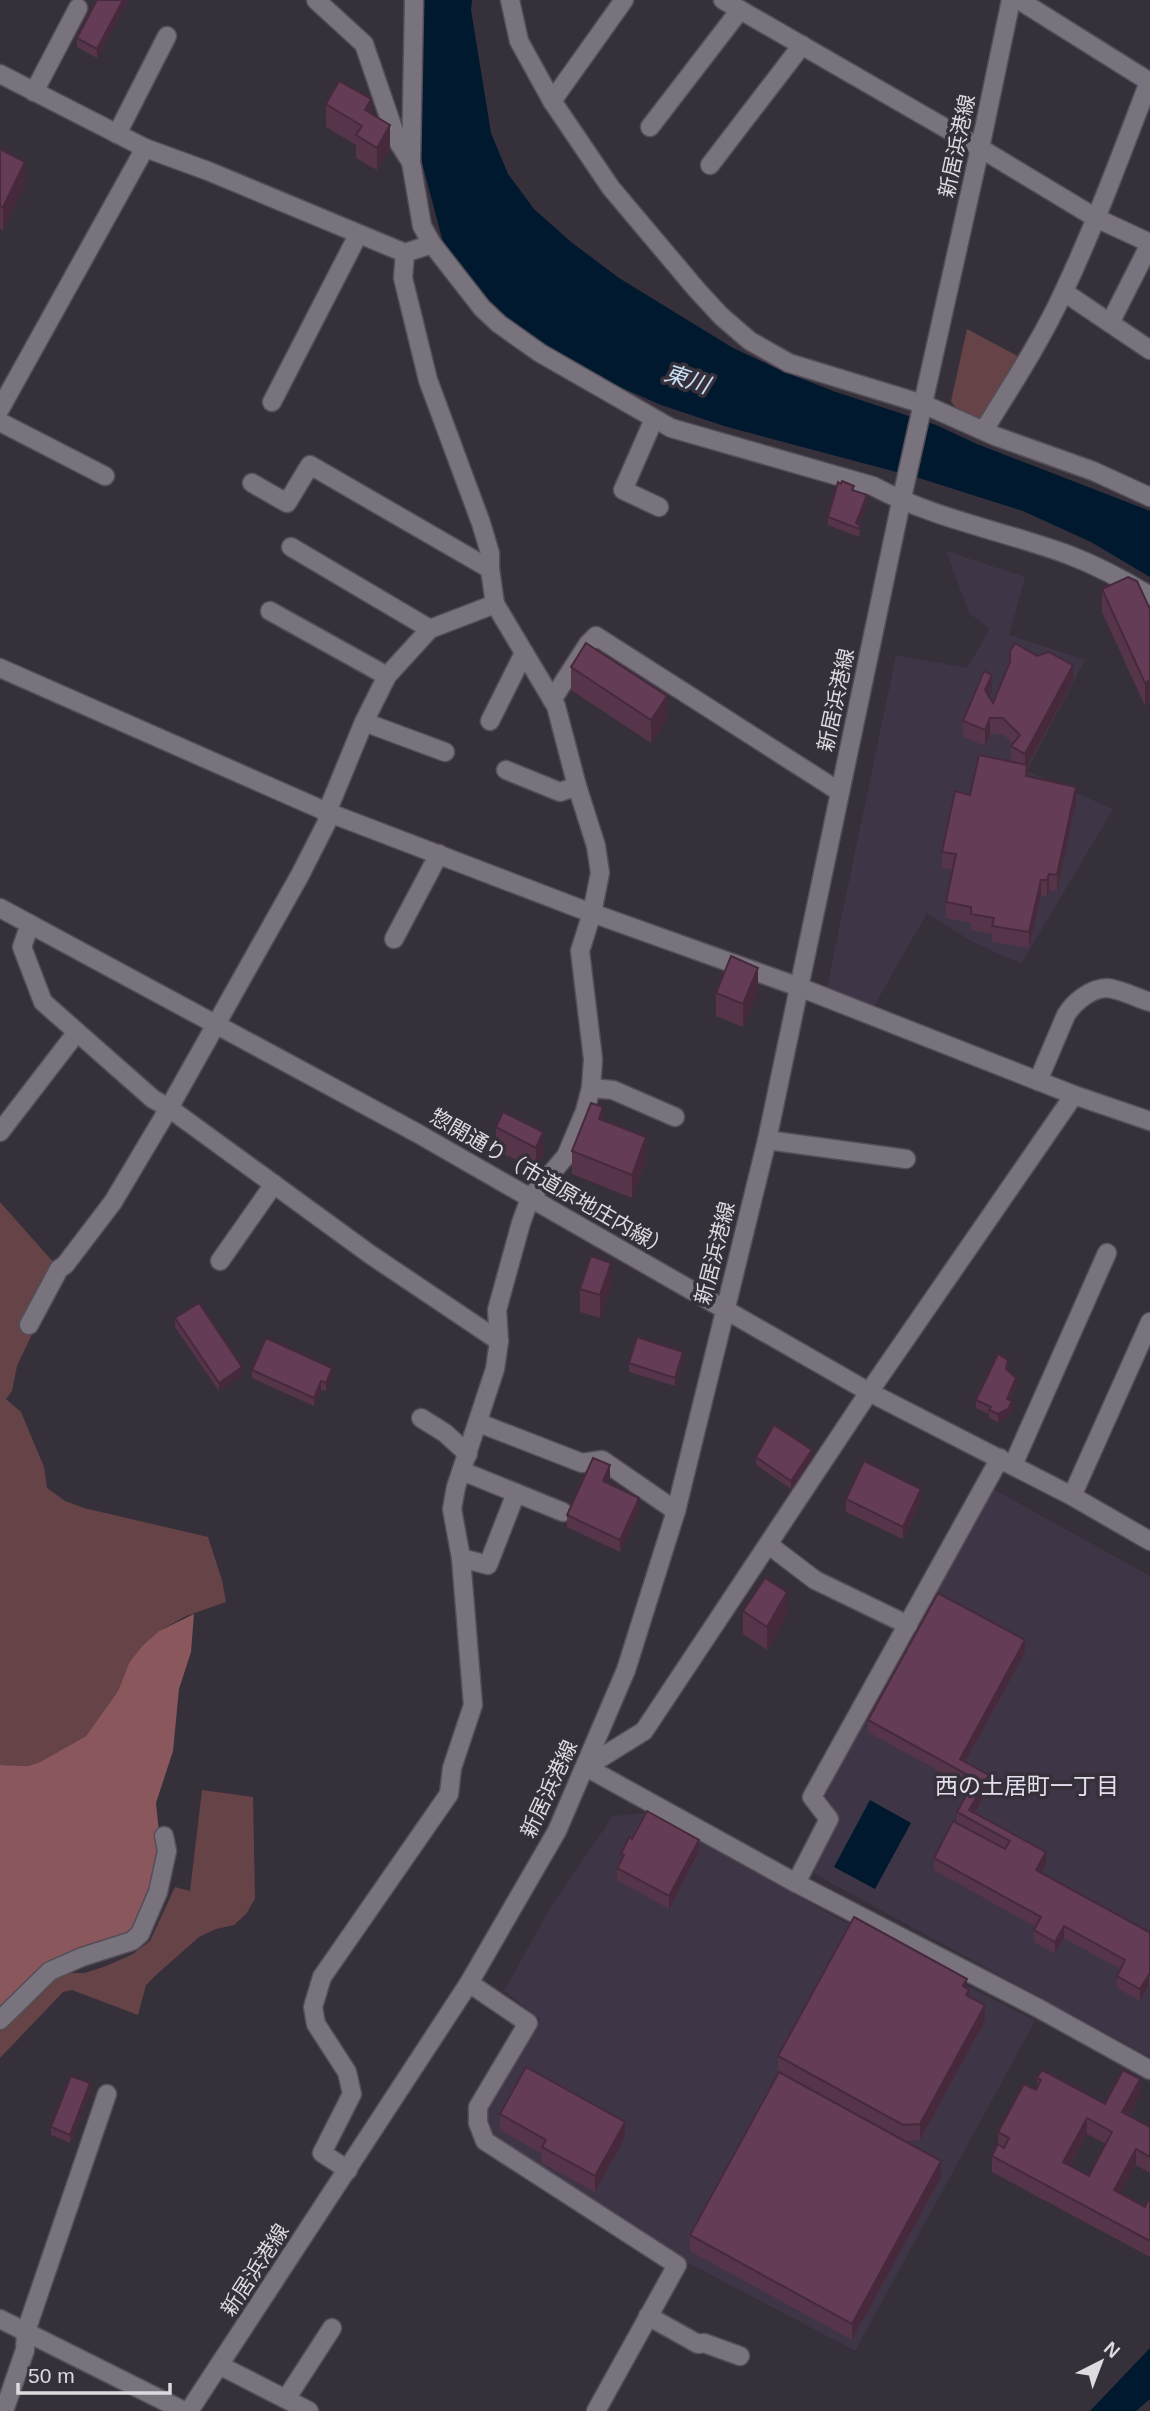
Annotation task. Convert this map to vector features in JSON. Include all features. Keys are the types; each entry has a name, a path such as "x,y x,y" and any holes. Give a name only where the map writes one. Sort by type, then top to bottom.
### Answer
{"street":[{"path":"316,0 364,44 397,140 411,162"},
{"path":"414,0 411,162 422,226 466,290 499,324 540,354 671,428 873,486 1070,555 1118,577 1150,596"},
{"path":"510,0 519,41 552,101 611,188 697,290 750,341 789,363 923,405 1093,471 1150,497"},
{"path":"552,101 624,0"},
{"path":"723,0 1096,218 1150,244 1110,323"},
{"name":"新居浜港線","path":"186,2411 348,2170 469,1983 557,1831 626,1670 676,1511 767,1140 902,498 1011,0"},
{"path":"984,430 1028,360 1064,292 1150,82 1019,0"},
{"path":"34,92 78,8"},
{"path":"650,127 740,10"},
{"path":"117,134 167,36"},
{"path":"710,165 802,46"},
{"path":"0,74 145,148 208,171 358,235 405,253 432,244"},
{"path":"0,408 145,148"},
{"path":"272,402 358,235"},
{"path":"348,2170 322,2153 352,2094 347,2072 316,2024 313,2007 322,1978 449,1794 452,1768 473,1705 461,1558 452,1510 495,1369 499,1342 497,1310 521,1223 530,1198 566,1156 585,1111 591,1087 593,1059 580,951 592,913 600,873 596,846 556,706 495,604 490,554 481,523 428,380 402,278 405,253"},
{"path":"1064,292 1150,350"},
{"path":"654,419 624,490 659,507"},
{"path":"0,422 104,477"},
{"path":"252,482 287,503 310,465 490,569"},
{"path":"290,547 430,629"},
{"path":"29,1325 59,1269 65,1265 113,1202 217,1025 300,875 327,822 327,812 364,722 387,676 430,629 495,604"},
{"path":"270,611 387,676"},
{"path":"552,700 596,636 840,792"},
{"path":"490,721 524,653"},
{"path":"0,668 327,812 592,913 799,987 1074,1095 1150,1121"},
{"path":"364,722 445,752"},
{"path":"506,770 560,792 577,786"},
{"path":"394,939 439,854"},
{"name":"惣開通り（市道原地庄内線）","path":"0,908 417,1133 869,1392 1072,1496 1150,1541"},
{"path":"30,924 22,947 43,1002 153,1100 169,1108 370,1255 499,1342"},
{"path":"1038,1081 1066,1015 1072,1006 1086,995 1107,988 1150,1002"},
{"path":"0,1132 77,1032"},
{"path":"591,1087 612,1090 676,1117"},
{"path":"1074,1095 869,1392 644,1731 586,1767 1150,2070"},
{"path":"767,1140 906,1159"},
{"path":"220,1261 274,1184"},
{"path":"796,1882 829,1819 812,1797 908,1625 1006,1462 1107,1253"},
{"path":"1072,1496 1150,1322"},
{"path":"421,1418 445,1433 468,1454"},
{"path":"479,1423 582,1463 602,1460 676,1511"},
{"path":"462,1471 563,1512"},
{"path":"461,1558 488,1564 516,1493"},
{"path":"769,1545 815,1580 908,1625"},
{"path":"0,2020 50,1971 132,1941 140,1934 158,1892 167,1851 164,1836"},
{"path":"469,1983 528,2023 478,2106 478,2123 485,2141 677,2265 596,2411"},
{"path":"4,2411 24,2350 26,2331 107,2094"},
{"path":"648,2316 698,2344 705,2343 740,2356"},
{"path":"0,2319 186,2411"},
{"path":"286,2399 332,2328"},
{"path":"219,2365 309,2411"}],"shaded area":[{"path":"967,329 1023,359 985,421 965,416 951,401"},
{"path":"946,551 1025,577 1009,635 1085,660 1027,771 1113,809 1021,964 971,941 927,913 874,1006 827,987 896,655 967,668 989,631 989,628 969,613"},
{"path":"0,1202 54,1263 34,1330 17,1366 12,1391 6,1399 21,1412 44,1467 47,1488 65,1501 84,1508 208,1537 226,1602 186,1616 159,1631 142,1646 129,1663 118,1691 86,1736 28,1766 0,1765"},
{"path":"993,1489 1150,1576 1150,2057 813,1873 838,1816 822,1791"},
{"path":"194,1614 191,1652 179,1689 173,1751 156,1803 160,1842 152,1894 137,1932 92,1951 0,2013 0,1765 28,1766 40,1762 86,1736 118,1691 129,1663 142,1646 159,1631"},
{"path":"202,1790 253,1797 255,1899 246,1914 234,1925 199,1937 156,1975 146,1985 138,2015 72,1990 63,1992 0,2058 0,2030 41,1984 66,1973 85,1973 133,1954 150,1941 175,1887 190,1891"},
{"path":"647,1813 852,1926 1035,2021 855,2351 683,2260 490,2132 487,2108 540,2019 504,1991 552,1905 613,1816"}],"water":[{"name":"東川","path":"421,0 472,0 471,10 491,133 508,174 534,209 571,242 619,278 733,348 782,371 936,425 977,444 1150,511 1150,577 1091,542 1023,511 919,478 724,426 661,405 588,373 527,338 474,287 443,242 419,151"},
{"path":"870,1800 911,1823 875,1889 834,1867"},
{"path":"1150,2348 1150,2399 1136,2411 1090,2411"}],"building":[{"path":"97,0 123,0 97,49 77,38"},
{"path":"339,81 371,99 365,110 390,125 377,148 356,135 362,126 326,104"},
{"path":"0,149 25,162 3,207 0,206"},
{"path":"842,481 854,486 852,490 867,495 856,523 860,525 859,529 828,517 838,482 841,484"},
{"path":"1128,577 1137,581 1150,609 1150,680 1145,683 1102,589"},
{"path":"586,643 667,696 651,720 571,667"},
{"path":"1015,643 1037,656 1049,652 1073,665 1025,754 1011,746 1020,735 1003,718 990,718 985,730 963,721 984,671 992,675 985,690 993,703"},
{"path":"979,755 1027,765 1026,776 1076,787 1057,875 1049,874 1047,880 1041,880 1029,932 992,926 994,918 971,914 971,907 946,902 956,854 942,852 955,791 970,795"},
{"path":"731,956 758,968 743,1004 716,993"},
{"path":"591,1103 603,1107 599,1119 646,1137 632,1175 572,1151"},
{"path":"503,1112 543,1132 536,1148 496,1127"},
{"path":"591,1256 611,1263 600,1295 580,1289"},
{"path":"199,1303 242,1367 219,1383 175,1318"},
{"path":"637,1337 683,1352 675,1378 629,1363"},
{"path":"266,1338 332,1368 326,1383 321,1381 314,1398 252,1370"},
{"path":"998,1354 1008,1360 1006,1369 1016,1378 1007,1399 1012,1401 1008,1409 998,1414 989,1410 991,1407 976,1400"},
{"path":"774,1425 812,1450 791,1481 756,1457"},
{"path":"593,1458 610,1465 603,1481 639,1498 620,1540 567,1515"},
{"path":"864,1461 921,1489 903,1527 846,1499"},
{"path":"765,1578 787,1592 767,1627 743,1611"},
{"path":"938,1593 1025,1640 960,1759 989,1775 969,1810 1046,1852 1036,1870 1149,1932 1150,1930 1150,1973 1140,1989 1117,1976 1125,1960 1064,1926 1055,1942 1034,1930 1041,1917 934,1858 953,1821 1005,1849 1010,1841 957,1812 975,1779 868,1720"},
{"path":"647,1811 699,1840 669,1896 617,1868 629,1837 632,1839"},
{"path":"854,1917 967,1979 963,1986 969,1990 966,1995 985,2005 920,2124 903,2125 778,2056"},
{"path":"526,2067 625,2122 595,2176 542,2147 546,2140 500,2114"},
{"path":"1042,2070 1105,2104 1123,2070 1140,2079 1122,2112 1150,2127 1150,2157 1136,2149 1114,2190 1145,2207 1148,2200 1150,2201 1150,2241 992,2156 998,2144 1004,2148 1009,2138 998,2132 1024,2084 1036,2090 1041,2080 1037,2078","holes":["1087,2118 1112,2132 1089,2176 1063,2162"]},
{"path":"779,2072 941,2161 852,2324 690,2235"},
{"path":"71,2076 90,2083 70,2135 51,2127"}],"district":[{"name":"西の土居町一丁目","path":"1027,1786"}]}
